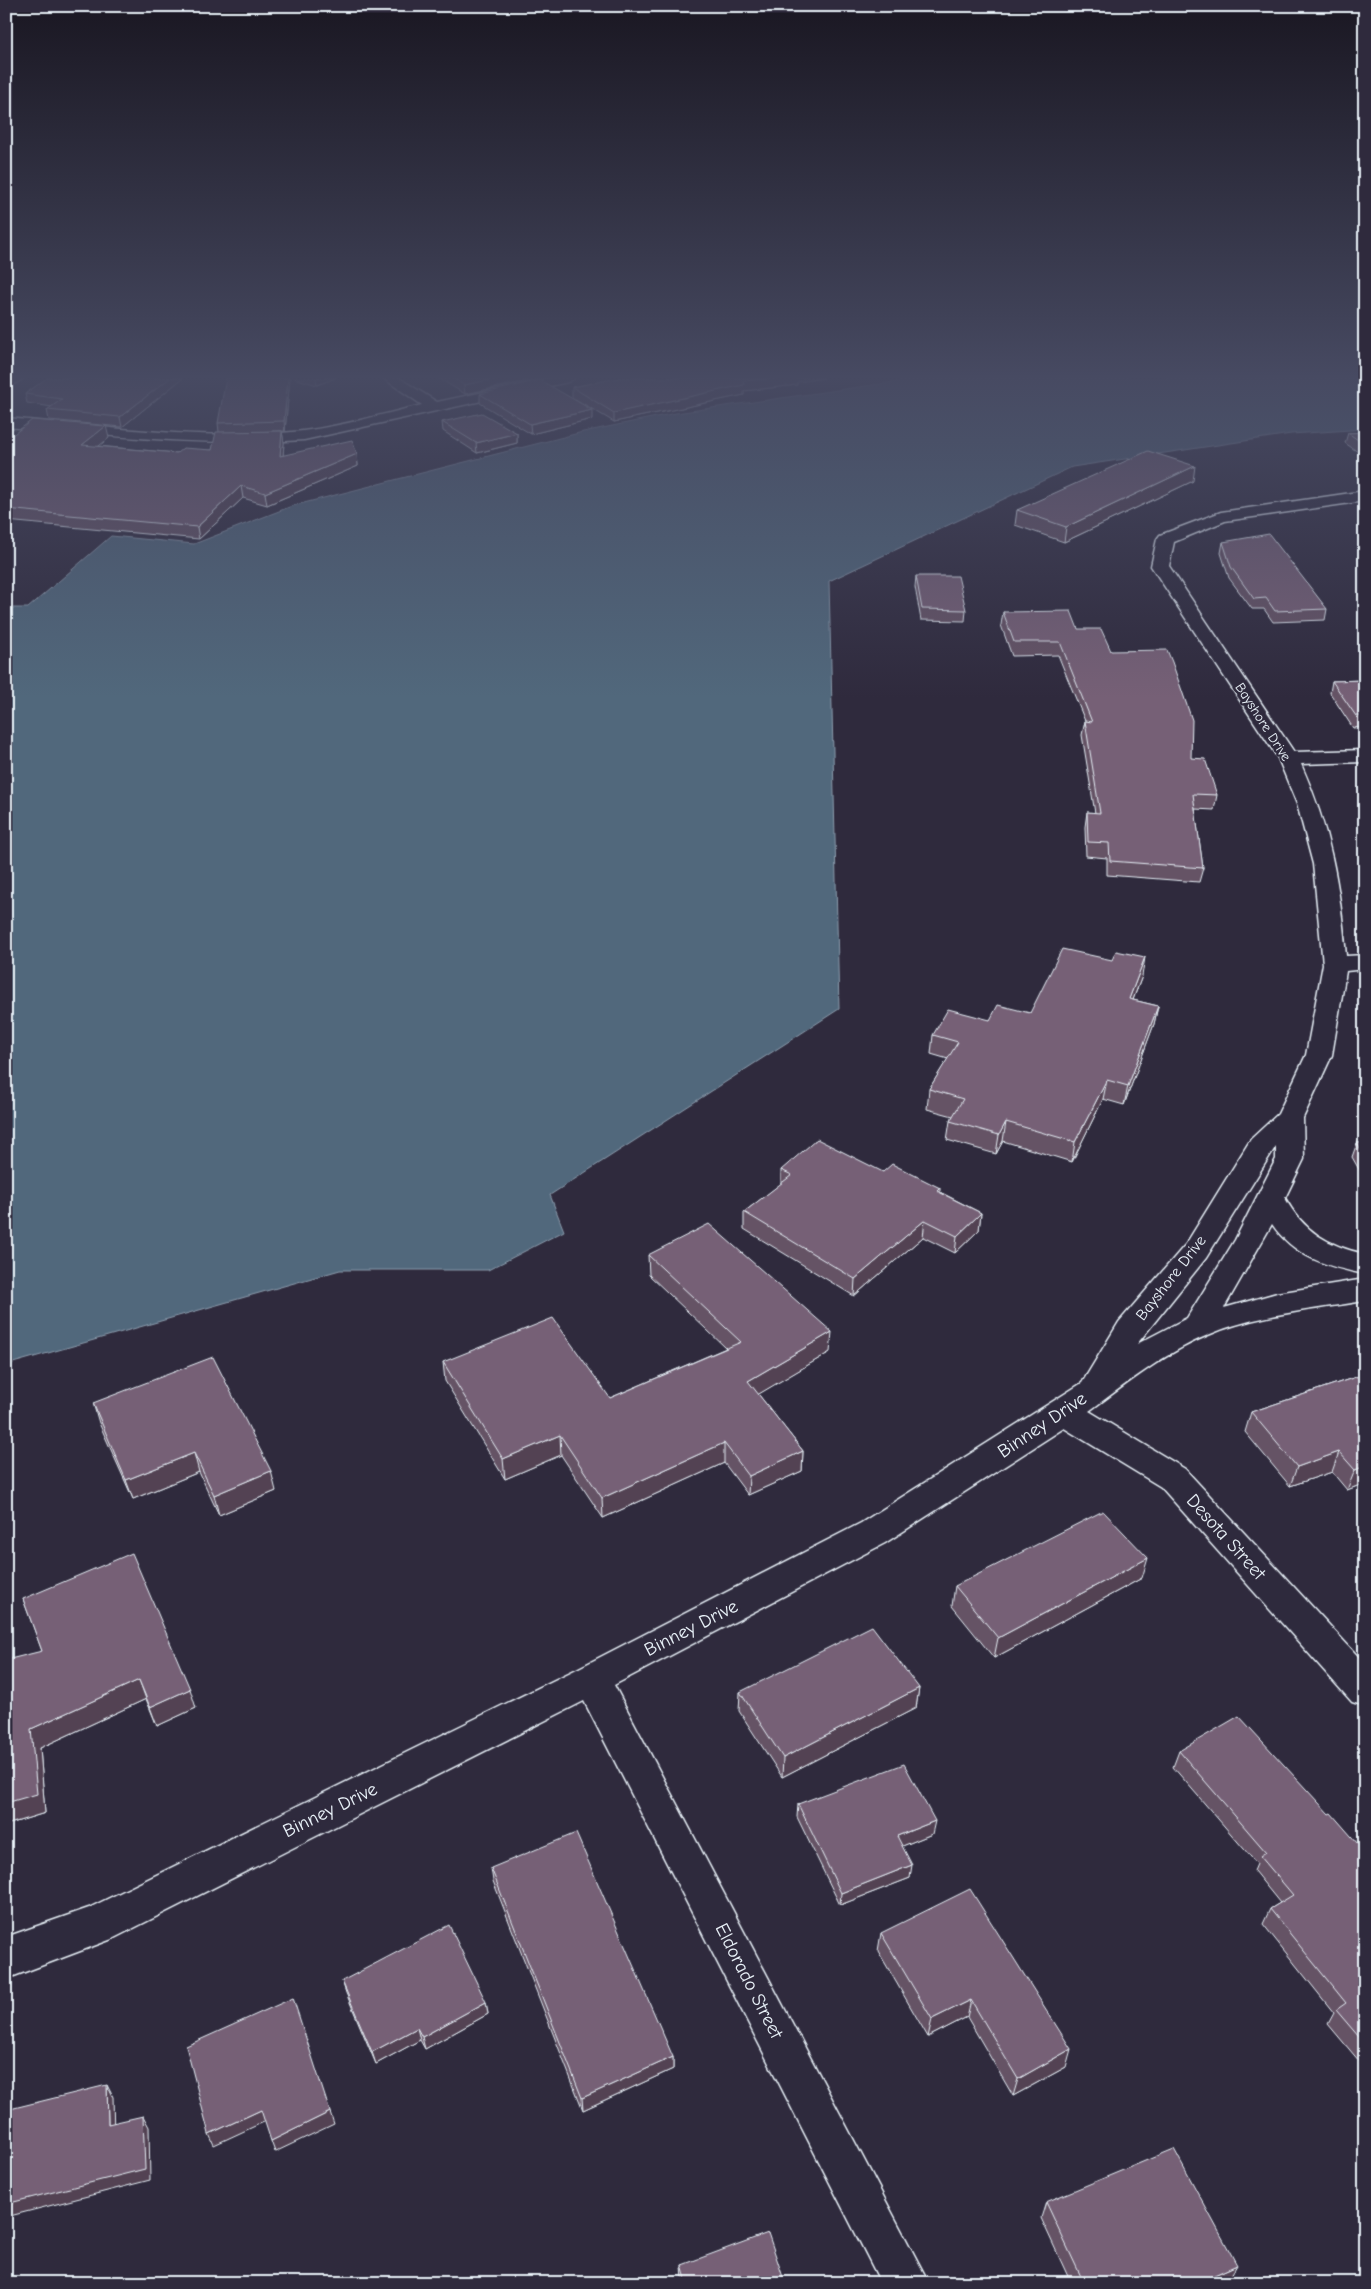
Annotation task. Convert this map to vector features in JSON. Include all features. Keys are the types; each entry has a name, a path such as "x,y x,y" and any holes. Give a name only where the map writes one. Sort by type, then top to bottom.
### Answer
{"street":[{"name":"Bayshore Drive","path":"1078,1402 1130,1330 1196,1251 1260,1145 1289,1118 1319,1055 1335,964 1331,913 1324,864 1308,804 1288,758 1160,566 1166,539 1221,517 1365,496"},
{"path":"1288,758 1365,756"},
{"path":"1335,964 1365,962"},
{"name":"Bayshore Drive","path":"1198,1326 1249,1241 1290,1159 1289,1118"},
{"path":"1270,1197 1281,1219 1303,1243 1341,1260 1365,1264"},
{"name":"Binney Drive","path":"6,1958 98,1925 592,1679 873,1533 1078,1402 1147,1353 1198,1326 1277,1304 1365,1290"},
{"name":"Desota Street","path":"1078,1402 1173,1478 1365,1690"},
{"name":"Eldorado Street","path":"592,1679 906,2283"}],"water":[{"path":"375,485 1034,485 829,581 839,1009 550,1195 564,1231 488,1270 340,1270 6,1365 6,608 28,608 111,536 194,544 292,506"}],"building":[{"path":"6,485 284,485 265,493 241,486 197,527 6,509"},
{"path":"1073,485 1155,485 1066,527 1017,510"},
{"path":"1269,534 1327,609 1275,611 1266,598 1254,599 1231,567 1223,542"},
{"path":"916,576 958,576 966,610 922,609"},
{"path":"1071,611 1078,629 1101,629 1111,651 1167,650 1192,720 1191,758 1205,759 1217,795 1193,794 1203,868 1110,861 1109,843 1088,842 1087,812 1100,813 1085,721 1092,722 1060,642 1014,642 1003,612"},
{"path":"1365,680 1365,716 1356,716 1332,681"},
{"path":"1062,949 1112,960 1116,951 1145,957 1129,999 1158,1006 1128,1086 1107,1080 1075,1142 1006,1122 999,1135 950,1121 963,1099 929,1089 958,1042 933,1035 948,1009 990,1020 998,1005 1030,1013"},
{"path":"817,1139 883,1172 892,1164 940,1188 937,1191 981,1213 957,1236 925,1220 855,1279 744,1212 792,1175 781,1170"},
{"path":"1357,1143 1365,1143 1365,1159"},
{"path":"709,1224 832,1332 748,1381 803,1451 749,1476 724,1443 602,1498 560,1435 503,1459 443,1362 553,1318 610,1398 741,1342 648,1255"},
{"path":"213,1357 271,1471 214,1495 194,1453 126,1480 93,1403"},
{"path":"1365,1374 1365,1466 1355,1470 1339,1452 1297,1467 1251,1412"},
{"path":"1103,1511 1148,1558 998,1638 955,1586"},
{"path":"132,1553 190,1689 150,1707 139,1680 31,1729 37,1794 6,1803 6,1660 42,1651 23,1599"},
{"path":"872,1626 919,1688 783,1758 740,1692"},
{"path":"1239,1716 1329,1814 1331,1813 1365,1852 1365,2044 1336,2010 1346,2003 1270,1909 1293,1895 1260,1856 1266,1852 1179,1751"},
{"path":"904,1764 935,1821 897,1836 912,1865 841,1893 798,1804"},
{"path":"576,1833 673,2057 582,2098 491,1868"},
{"path":"970,1889 1071,2049 1018,2079 971,2000 932,2019 881,1933"},
{"path":"449,1925 486,2002 422,2037 417,2028 372,2052 342,1981"},
{"path":"293,1998 330,2112 271,2141 261,2110 209,2134 186,2046"},
{"path":"107,2085 108,2124 143,2116 145,2169 6,2204 6,2110"},
{"path":"1174,2149 1237,2265 1196,2283 1084,2283 1046,2202"},
{"path":"768,2233 785,2283 687,2283 682,2265"}]}
